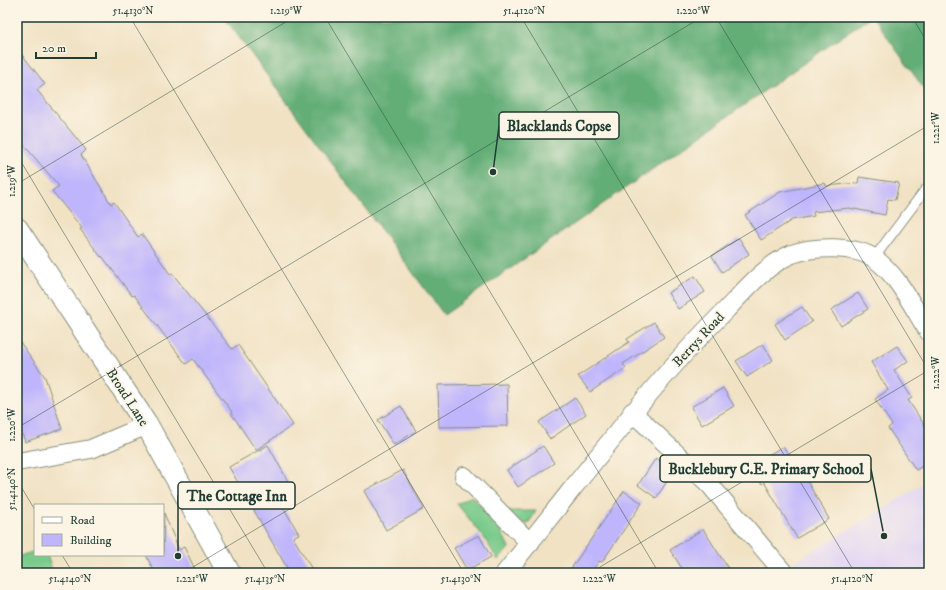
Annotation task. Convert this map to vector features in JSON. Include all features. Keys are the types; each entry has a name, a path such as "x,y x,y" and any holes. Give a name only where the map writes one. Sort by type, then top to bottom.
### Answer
{"street":[{"name":"Broad Lane","path":"17,228 147,425 228,573"},
{"name":"Berrys Road","path":"505,573 632,412 706,330 768,269 792,254 820,248 848,249 874,258 893,275 929,332"},
{"path":"632,412 710,485 784,573"},
{"path":"17,462 91,449 147,425"},
{"path":"464,476 530,543"}],"lane":[{"path":"874,258 925,190"}],"shaded area":[{"path":"929,480 929,573 776,573 882,510"}],"green space":[{"path":"224,17 870,17 444,315"},
{"path":"873,17 929,17 929,96"},
{"path":"472,496 501,530 509,548 498,560 483,536 457,504"},
{"path":"507,511 536,511 528,524 516,521"},
{"path":"34,551 34,556 47,556 53,573 17,573 17,557"}],"building":[{"path":"17,48 45,84 37,90 86,150 81,155 111,204 114,202 138,237 142,234 170,274 172,273 232,349 238,345 293,425 256,450 231,413 232,412 193,359 186,364 134,295 132,296 102,256 101,257 80,229 82,228 52,191 59,186 17,137"},
{"path":"859,177 899,183 895,200 888,199 885,215 849,208 813,212 814,216 792,220 761,240 745,215 780,192 825,183 826,186 858,183"},
{"path":"739,238 749,254 722,272 712,256"},
{"path":"695,276 705,292 678,309 668,293"},
{"path":"858,293 868,309 841,326 831,310"},
{"path":"802,307 812,322 785,340 775,324"},
{"path":"654,322 664,337 623,364 626,368 590,392 578,376 629,342 627,339"},
{"path":"17,338 45,377 62,429 25,442 17,418"},
{"path":"763,344 773,360 747,377 736,361"},
{"path":"897,346 908,361 894,370 912,398 908,400 929,432 929,462 916,470 888,428 892,425 875,399 888,390 871,362"},
{"path":"507,384 508,426 439,427 438,385"},
{"path":"723,388 734,406 702,425 691,407"},
{"path":"575,398 586,414 550,439 539,422"},
{"path":"401,406 416,431 394,445 378,420"},
{"path":"268,445 290,485 275,493 299,534 293,537 314,573 290,573 229,467"},
{"path":"543,446 554,463 518,487 507,470"},
{"path":"783,446 800,475 803,474 829,519 797,538 764,482 762,484 751,466"},
{"path":"656,458 674,471 656,498 638,485"},
{"path":"403,470 424,509 386,530 364,491"},
{"path":"624,491 642,503 602,562 599,561 591,573 568,573"},
{"path":"164,513 179,550 184,547 197,573 155,573 146,556 164,556"},
{"path":"703,529 731,573 685,573 670,550"},
{"path":"479,535 491,557 467,570 454,548"}],"place":[{"name":"Blacklands Copse","path":"493,172"},
{"name":"Bucklebury C.E. Primary School","path":"884,536"},
{"name":"The Cottage Inn","path":"178,556"}]}
